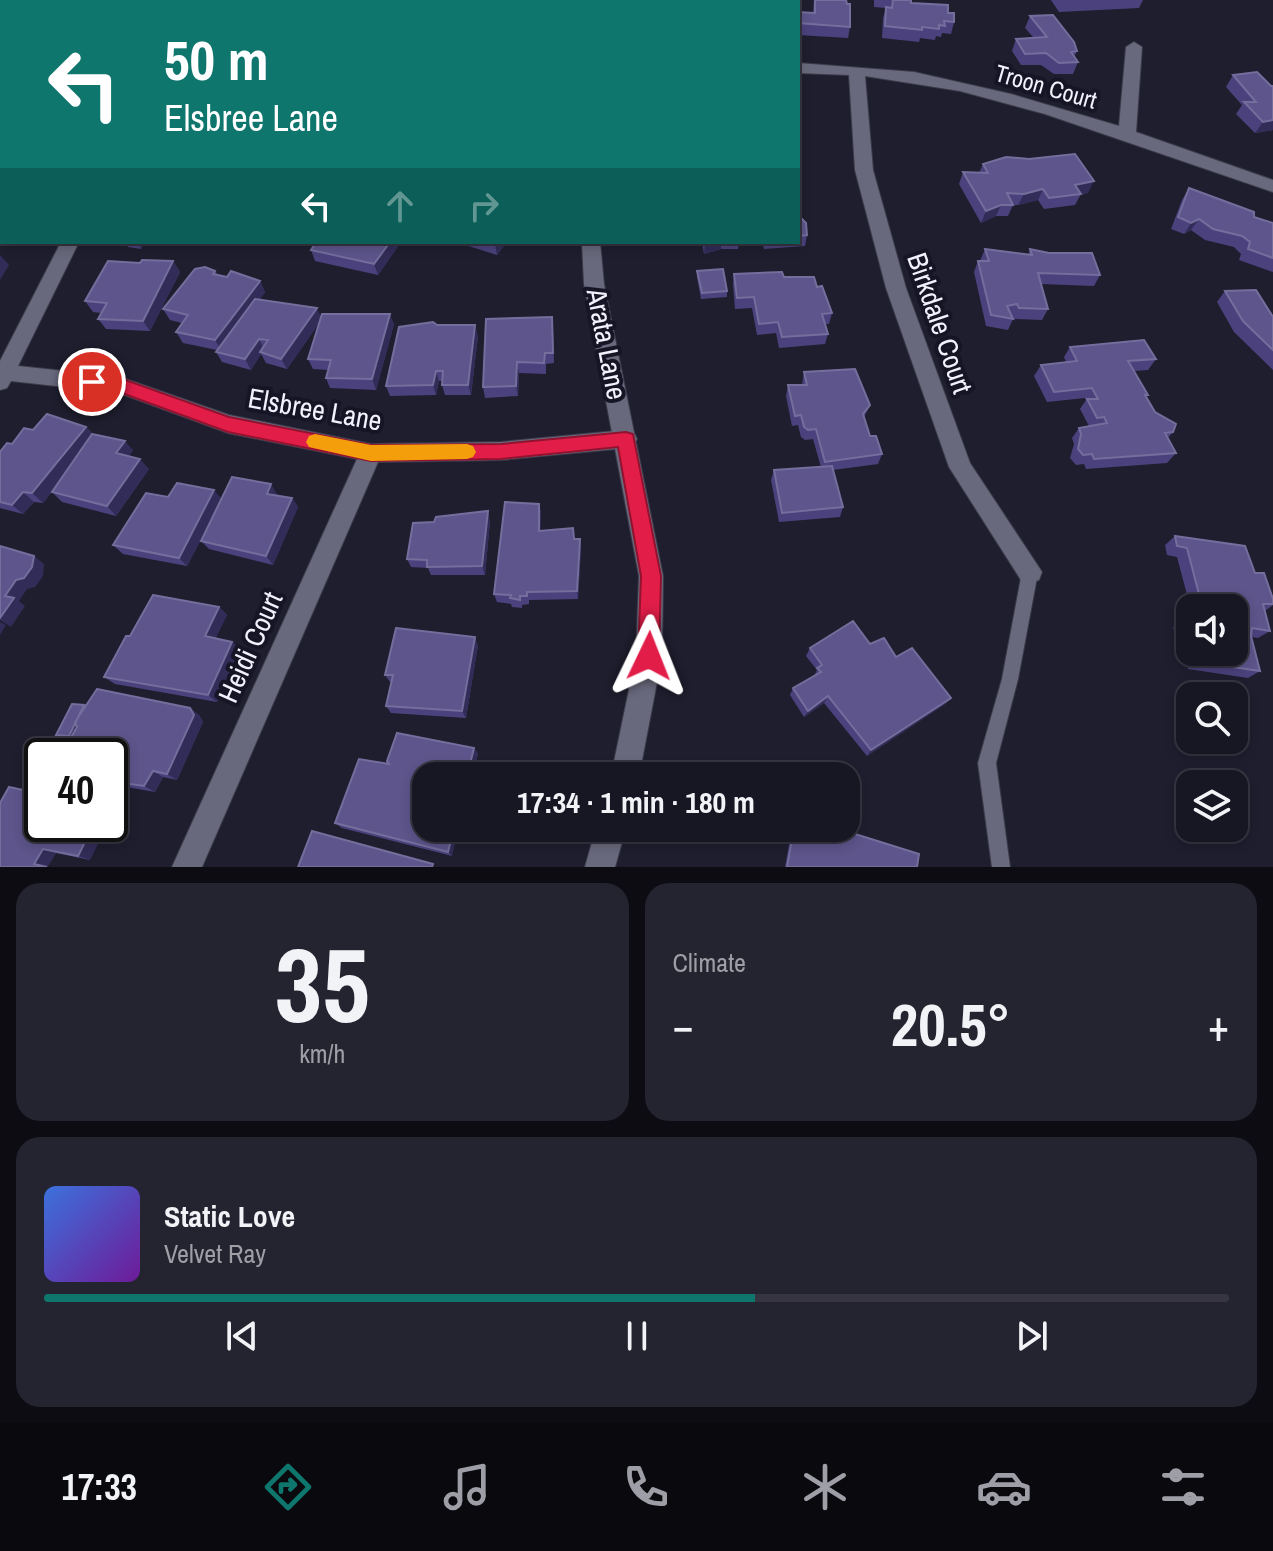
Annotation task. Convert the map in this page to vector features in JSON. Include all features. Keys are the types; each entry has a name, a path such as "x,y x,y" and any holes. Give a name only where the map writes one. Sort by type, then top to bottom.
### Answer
{"street":[{"path":"1127,135 1134,47"},
{"name":"Troon Court","path":"800,68 913,77 962,88 1127,135 1273,186"},
{"name":"Birkdale Court","path":"857,71 864,170 896,288 960,467 1030,572"},
{"path":"2,376 69,244"},
{"name":"Arata Lane","path":"591,244 594,284 651,576 649,656 628,762"},
{"name":"Elsbree Lane","path":"2,376 120,385 228,424 371,453 501,451 626,439"},
{"name":"Heidi Court","path":"187,867 371,453"},
{"path":"600,867 607,842"}],"lane":[{"path":"1001,867 987,763 1010,679 1030,572"}],"building":[{"path":"815,0 846,0 850,4 850,27 800,23 800,12 815,13"},
{"path":"893,0 948,5 948,13 954,13 954,22 944,21 945,26 939,25 939,29 922,27 922,30 885,26 886,7 892,8"},
{"path":"1053,15 1074,42 1077,51 1071,52 1078,62 1059,63 1046,53 1025,54 1016,39 1047,37 1030,16"},
{"path":"1257,72 1273,86 1273,120 1263,122 1244,102 1256,102 1233,75"},
{"path":"1075,154 1094,181 1075,185 1081,194 1049,198 1043,189 1024,194 1007,193 1013,205 1001,205 986,211 963,172 988,173 983,164 1006,157 1029,159"},
{"path":"1189,188 1254,212 1254,217 1273,223 1273,258 1248,249 1250,242 1242,236 1213,229 1199,219 1191,223 1178,217"},
{"path":"800,217 806,223 807,235 800,236"},
{"path":"315,244 389,244 374,264 311,250"},
{"path":"985,249 1032,255 1030,249 1049,253 1092,253 1100,275 1038,273 1048,309 1019,308 1017,304 1007,306 1013,319 991,315 978,261 989,261"},
{"path":"142,260 173,261 143,321 98,319 107,303 85,301 108,261 140,263"},
{"path":"205,267 215,271 213,274 227,277 231,271 260,281 215,340 176,332 188,315 163,309 195,269"},
{"path":"723,269 727,291 702,293 697,271"},
{"path":"782,272 784,277 814,277 817,287 822,286 832,313 822,314 828,334 782,337 778,322 759,324 754,297 737,298 734,274"},
{"path":"1256,290 1273,317 1273,350 1243,321 1225,291"},
{"path":"255,299 317,308 281,359 260,352 268,340 259,339 245,359 216,352"},
{"path":"322,314 390,314 372,379 326,378 331,360 308,359"},
{"path":"552,317 553,353 545,353 544,363 517,362 516,386 483,387 486,319"},
{"path":"433,322 437,325 475,325 468,385 442,385 443,371 436,371 433,385 386,386 399,327"},
{"path":"1144,340 1156,359 1128,361 1155,412 1176,424 1173,432 1165,433 1176,453 1094,459 1092,454 1083,455 1078,449 1079,428 1107,423 1104,417 1097,418 1087,399 1098,399 1092,388 1054,392 1041,365 1077,361 1070,347"},
{"path":"855,369 870,405 863,414 870,436 876,436 882,454 825,462 816,429 808,430 801,415 795,416 788,385 807,385 804,372"},
{"path":"47,414 86,427 32,493 23,492 12,505 0,502 0,452 7,443 12,444 24,428 33,430"},
{"path":"92,434 125,441 116,453 140,459 107,506 52,492"},
{"path":"832,466 843,507 782,513 774,470"},
{"path":"232,477 271,484 267,494 292,498 266,556 201,541"},
{"path":"177,483 214,490 179,558 113,545 146,493 168,497"},
{"path":"505,502 539,504 539,531 573,528 574,539 580,539 577,591 527,592 527,596 520,596 520,600 510,598 511,595 494,594"},
{"path":"488,511 482,566 427,567 427,560 407,559 413,523"},
{"path":"1175,536 1245,546 1255,573 1264,573 1273,599 1273,604 1263,604 1270,631 1252,628 1251,636 1260,671 1226,666 1248,666 1248,594 1199,594 1187,548 1177,546"},
{"path":"0,546 34,556 32,567 24,578 16,580 5,596 14,598 0,618"},
{"path":"153,595 219,607 205,636 232,642 208,695 104,677"},
{"path":"853,621 870,644 884,638 896,657 912,648 951,698 871,750 828,696 808,711 793,688 821,672 817,668 822,665 810,648"},
{"path":"396,628 475,637 462,711 386,706 393,675 385,675"},
{"path":"97,689 190,708 194,715 167,774 153,771 144,786 128,784 128,738 71,738 77,727 75,722"},
{"path":"72,704 84,705 69,736 56,735"},
{"path":"397,733 474,748 470,762 412,762 412,842 450,842 448,852 335,823 359,759 389,764 387,761"},
{"path":"9,787 24,790 24,842 85,842 78,856 43,849 34,864 47,867 0,867 0,803"},
{"path":"312,831 433,864 432,867 298,867"},
{"path":"860,836 919,854 917,867 787,867 791,842 860,842"}],"slow traffic":[{"path":"315,442 371,453 467,452"}],"route":[{"path":"92,382 120,385 228,424 371,453 501,451 626,439 651,576 649,656"}]}
